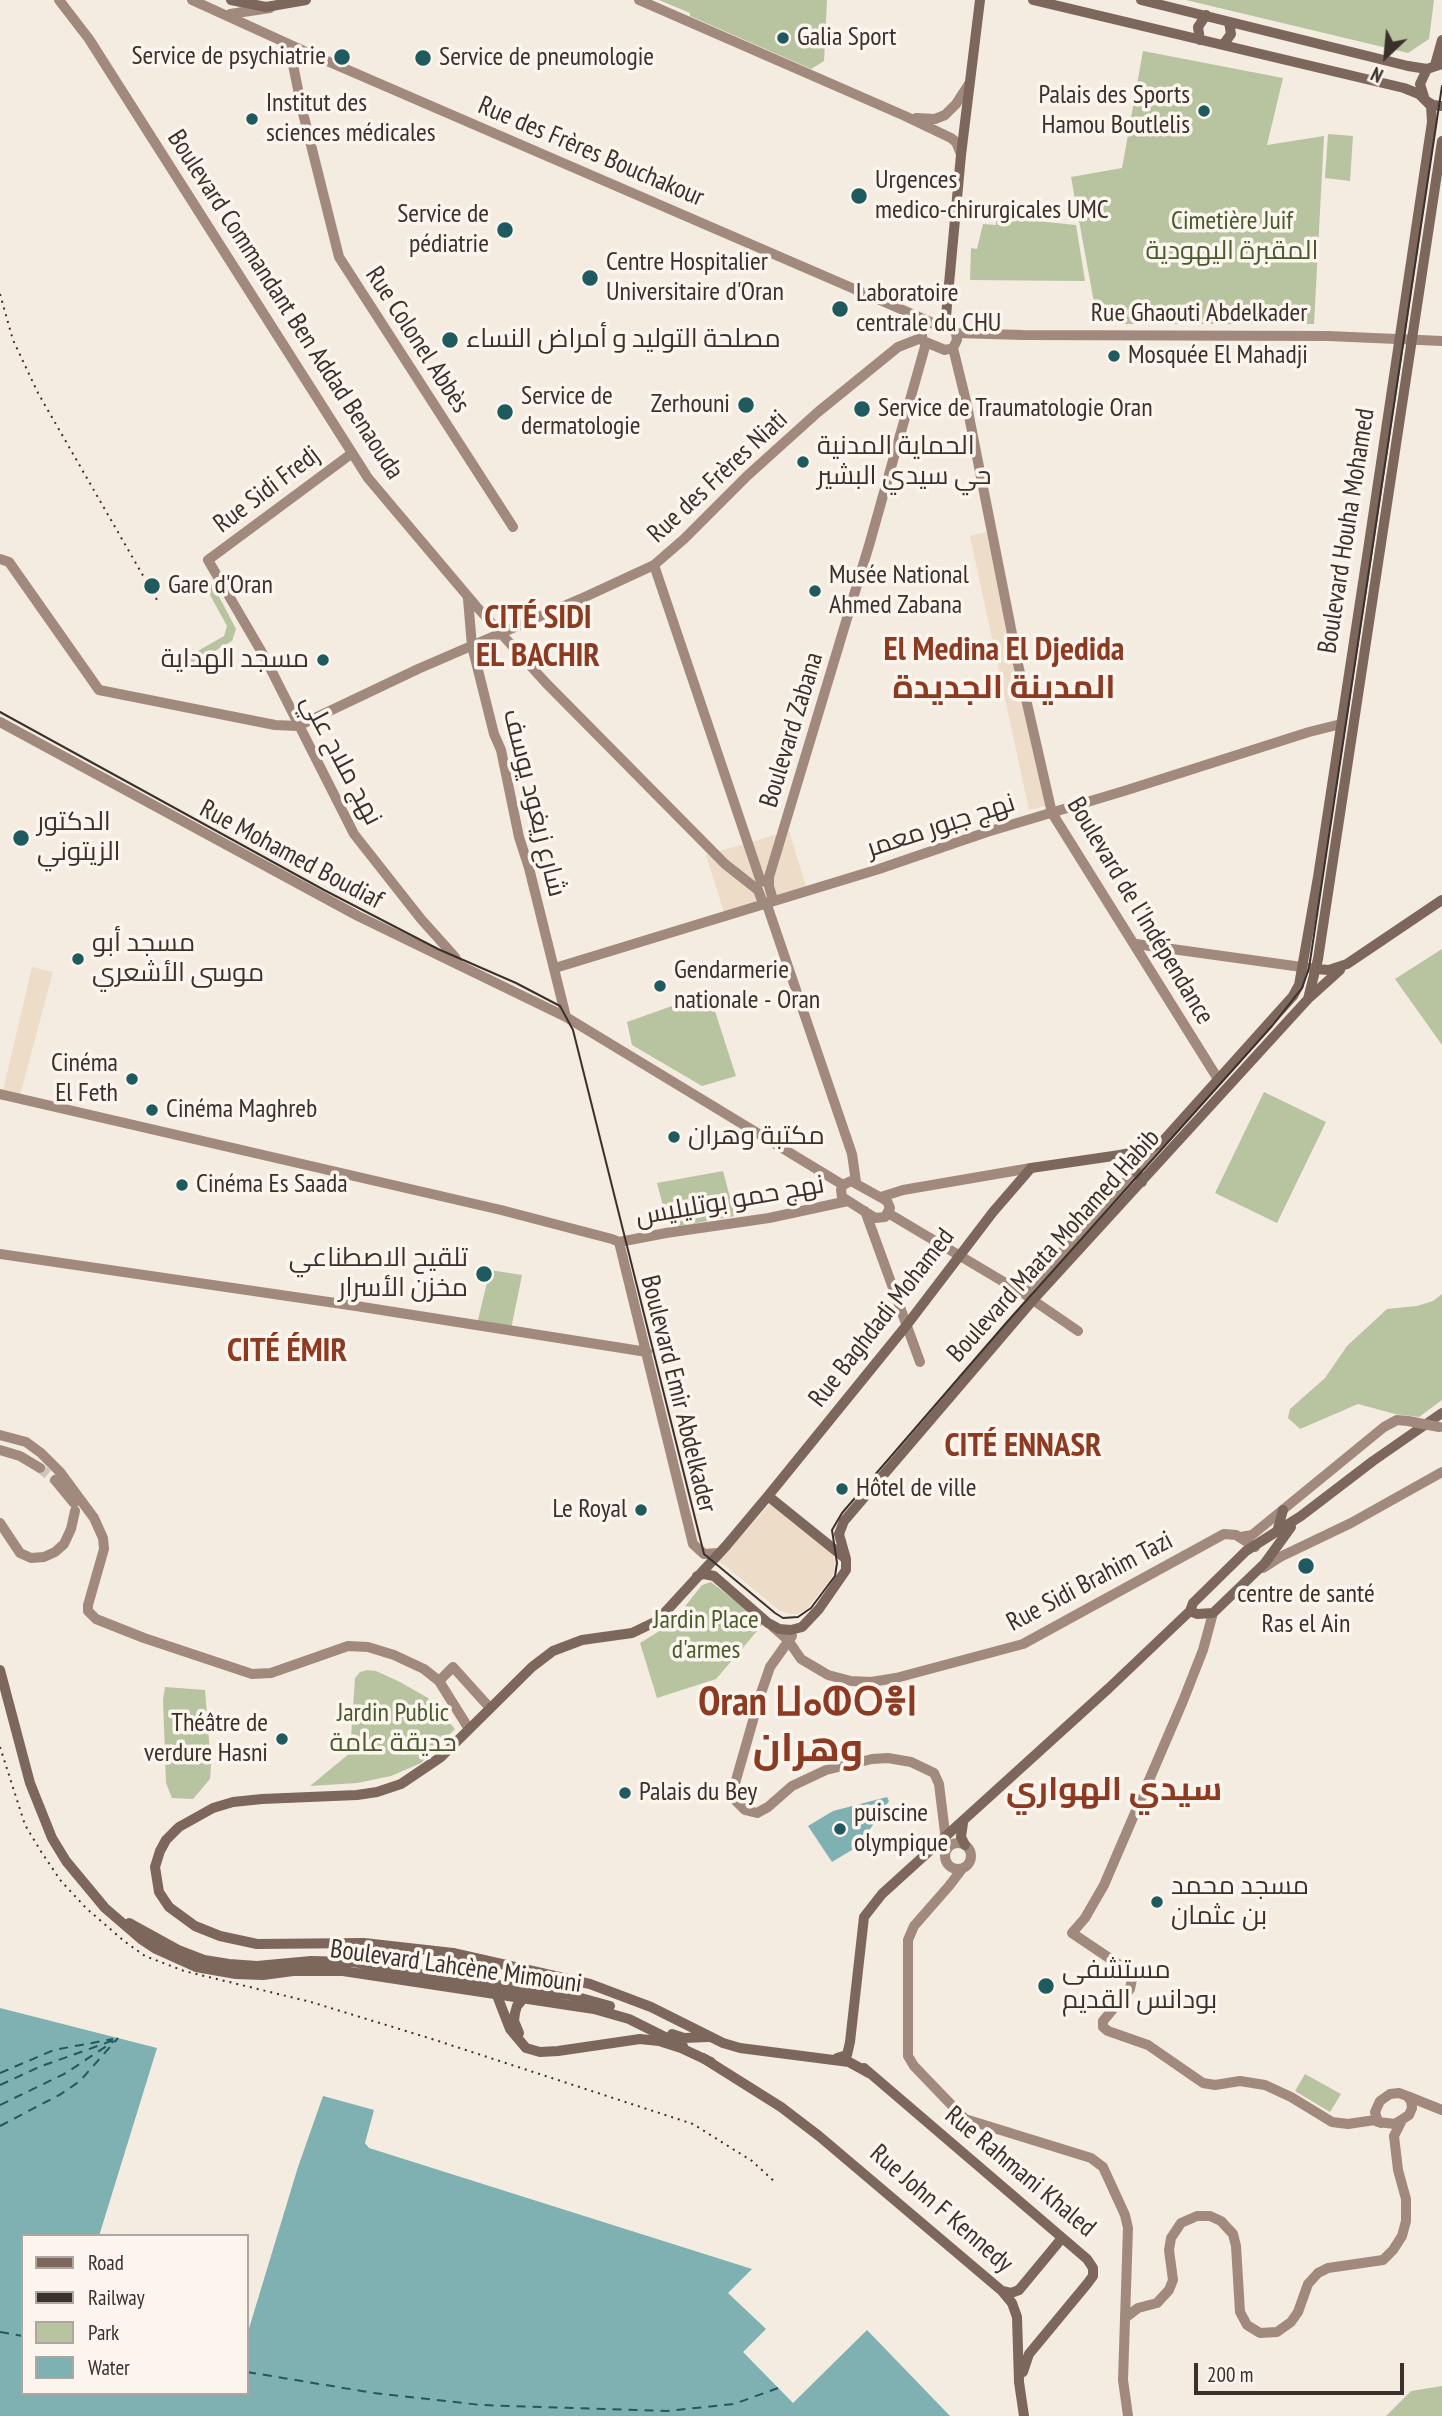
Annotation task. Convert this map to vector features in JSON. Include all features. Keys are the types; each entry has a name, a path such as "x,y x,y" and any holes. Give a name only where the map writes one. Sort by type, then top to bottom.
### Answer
{"main road":[{"name":"Boulevard Commandant Ben Addad Benaouda","path":"50,0 71,17"},
{"path":"192,0 264,32"},
{"path":"230,0 254,6 274,6"},
{"path":"226,15 306,0"},
{"path":"639,0 951,138 959,147 961,155"},
{"path":"945,327 961,155 980,0"},
{"path":"1033,0 1404,88 1442,106"},
{"path":"1141,0 1408,66 1435,66 1442,40"},
{"name":"Boulevard Commandant Ben Addad Benaouda","path":"60,1 89,39 368,478 501,633 654,793 725,864 758,890 767,902"},
{"path":"264,32 260,24 261,18 274,6"},
{"path":"1200,40 1198,27 1206,15"},
{"path":"1223,45 1231,34 1229,22"},
{"name":"Rue des Frères Bouchakour","path":"264,32 956,333"},
{"name":"Rue Colonel Abbès","path":"289,45 314,163 339,257 513,527"},
{"path":"295,67 304,51"},
{"name":"Boulevard Houha Mohamed","path":"1302,968 1432,122 1432,111 1423,96 1420,84 1435,66"},
{"path":"905,116 935,120 951,110 969,84"},
{"name":"Boulevard Houha Mohamed","path":"1316,969 1442,141"},
{"path":"933,323 923,326 924,341 945,350 953,348 957,340 956,333"},
{"name":"Rue Ghaouti Abdelkader","path":"956,333 1318,335 1442,341"},
{"name":"Rue des Frères Niati","path":"298,726 654,565 818,412 898,347 924,341"},
{"name":"Boulevard Zabana","path":"765,880 870,542 924,341"},
{"name":"Boulevard de l'Indépendance","path":"953,348 1052,813 1218,1079"},
{"name":"Rue Sidi Fredj","path":"208,560 351,454"},
{"path":"0,559 9,562 100,690 275,725 298,726"},
{"name":"نهج ملاح علي","path":"208,560 264,656 355,834 458,964"},
{"path":"654,565 768,886 767,902 852,1154 856,1182"},
{"name":"شارع زيغود يوسف","path":"472,602 472,646 494,734 501,750 519,837 566,1017"},
{"name":"Rue Mohamed Boudiaf","path":"0,722 358,916 566,1017 843,1185"},
{"name":"نهج جبور معمر","path":"555,968 879,869 928,850 1308,732 1341,724"},
{"path":"748,883 765,880"},
{"path":"1308,999 1347,964 1442,900"},
{"path":"1136,944 1302,968 1328,970 1347,964"},
{"name":"Boulevard Maata Mohamed Habib","path":"846,1559 839,1534 844,1521 1136,1170 1293,996 1302,968"},
{"name":"Boulevard Maata Mohamed Habib","path":"1029,1297 1142,1182 1308,999 1316,969"},
{"path":"0,1094 501,1210 619,1242"},
{"path":"881,1197 903,1190 1150,1149 1161,1143"},
{"path":"1121,1154 1136,1170 1142,1182"},
{"name":"Rue Baghdadi Mohamed","path":"711,2037 620,1994 572,1979 453,1952 364,1943 257,1944 220,1936 195,1926 169,1907 159,1892 155,1867 160,1851 166,1840 179,1827 213,1808 233,1802 357,1796 391,1788 426,1769 532,1667 563,1646 582,1640 632,1633 657,1621 768,1496 906,1326 993,1212 1031,1168"},
{"path":"847,1181 856,1182 881,1197 889,1205 888,1213 880,1218 864,1211 841,1193 843,1185 847,1181"},
{"name":"نهج حمو بوتليليس","path":"619,1242 769,1218 848,1201"},
{"path":"864,1211 920,1362"},
{"path":"888,1213 1029,1297 1078,1332"},
{"name":"Boulevard Emir Abdelkader","path":"619,1242 693,1544 701,1553 719,1553"},
{"path":"0,1254 647,1352"},
{"path":"834,2059 847,2055 864,1917 882,1894 946,1844 963,1823 1190,1611 1201,1594 1246,1551 1301,1516 1382,1454 1442,1413"},
{"path":"1241,1537 1252,1535 1376,1432 1397,1420 1441,1428"},
{"path":"0,1435 26,1442 41,1453 60,1472 94,1518 103,1538 104,1549 88,1605 89,1611 96,1619 252,1674 271,1673 348,1646 358,1645 379,1650 411,1662 439,1681 469,1729"},
{"path":"0,1450 20,1456 40,1468"},
{"path":"1251,1576 1280,1557 1351,1523 1442,1472"},
{"path":"0,1523 20,1553 31,1558 44,1557 55,1552 64,1544 71,1529 74,1507 55,1480"},
{"path":"768,1496 846,1559 846,1570 802,1627 788,1640 770,1667 749,1731 734,1792 736,1801 740,1807 751,1812 762,1811 804,1780 845,1764 888,1758 919,1764 934,1773 941,1790 946,1844 944,1856 950,1867 949,1886"},
{"path":"1277,1532 1283,1510"},
{"path":"1301,1516 1265,1563 1213,1613 1203,1650 1096,1902 1072,1933 1131,1975 1130,1989 1103,2021 1102,2025 1106,2030 1149,2045 1198,2081 1215,2085 1240,2081 1265,2085 1332,2122 1401,2122"},
{"name":"Rue Sidi Brahim Tazi","path":"768,1623 788,1640 801,1659 828,1675 851,1681 871,1682 896,1678 1023,1644 1224,1534 1241,1537"},
{"path":"1241,1537 1255,1547"},
{"path":"697,1576 708,1574 720,1581 768,1623 785,1630 802,1627"},
{"path":"1190,1611 1197,1614 1213,1613"},
{"path":"439,1681 453,1667 489,1708"},
{"name":"Boulevard Lahcène Mimouni","path":"0,1670 30,1783 46,1826 66,1861 92,1894 115,1918 156,1949 203,1968 249,1976 293,1971 343,1971 594,2009 639,2024 710,2062 780,2107"},
{"path":"961,1844 963,1823"},
{"path":"946,1844 961,1844 970,1852 970,1860 914,1926 908,1940 908,2056 914,2066 965,2119 1091,2158 1103,2168 1127,2221 1124,2390 1128,2416"},
{"path":"950,1867 962,1868"},
{"name":"Boulevard Lahcène Mimouni","path":"115,1918 134,1925 177,1950 204,1960 242,1966 311,1961 354,1962 412,1973 570,1995 617,2009 677,2036 711,2037"},
{"path":"453,1952 489,1975 510,2029 519,2043 533,2051 545,2052 640,2039 659,2041 681,2048 710,2062"},
{"path":"545,2052 525,2041 517,2030 514,2021 517,2006 533,1989 572,1979"},
{"path":"711,2037 740,2048 856,2064 869,2073"},
{"path":"850,2042 853,2056 869,2073"},
{"name":"Rue Rahmani Khaled","path":"869,2073 1087,2259 1093,2268 1093,2276 1039,2340 1026,2361 1020,2388"},
{"path":"1125,2318 1164,2296 1172,2280 1169,2250 1174,2232 1181,2223 1192,2217 1210,2216 1226,2225 1235,2240 1239,2306 1244,2321 1260,2333 1283,2329 1295,2318 1308,2284 1318,2273 1328,2268 1382,2260 1402,2236 1408,2208 1382,2124 1376,2119 1376,2109 1380,2101 1390,2094 1399,2094 1442,2112"},
{"path":"1407,2096 1412,2101 1411,2111"},
{"path":"1398,2170 1394,2136 1401,2122 1411,2111 1423,2106 1442,2112"},
{"name":"Rue John F Kennedy","path":"780,2107 848,2159 1002,2291 1015,2310 1024,2416"},
{"path":"1348,2124 1376,2109"},
{"path":"1002,2291 1011,2294 1019,2290 1062,2238"},
{"path":"1125,2296 1142,2301 1164,2296"},
{"path":"1018,2339 1028,2346 1039,2340"}],"green space":[{"name":"Galia Sport","path":"659,0 827,0 824,61 811,69"},
{"path":"1186,0 1434,0 1429,39 1408,53"},
{"name":"Cimetière Juif المقبرة اليهودية","path":"1143,51 1283,78 1267,145 1324,136 1314,324 1098,324 1071,177 1122,168"},
{"path":"1328,134 1353,136 1350,181 1325,178"},
{"path":"996,217 1076,225 1085,281 970,280 971,248 977,249 983,224 996,225"},
{"path":"207,579 236,629 232,641 185,668 181,665 182,660 224,636 227,626 204,584"},
{"path":"1442,949 1442,1045 1395,979"},
{"path":"703,995 711,999 736,1076 702,1086 632,1045 627,1022"},
{"path":"1264,1092 1326,1122 1277,1223 1215,1193"},
{"path":"723,1171 735,1216 669,1228 657,1183"},
{"path":"490,1270 522,1275 511,1329 477,1324"},
{"path":"1442,1294 1442,1400 1419,1417 1358,1404 1300,1429 1288,1418 1290,1409 1325,1378 1347,1346 1387,1309 1417,1306 1433,1301"},
{"name":"Jardin Place d'armes","path":"711,1582 764,1623 716,1679 657,1698 640,1643 671,1624 702,1585"},
{"name":"Jardin Public حديقة عامة","path":"376,1671 400,1682 428,1698 455,1729 421,1763 391,1776 357,1783 310,1786 350,1753 355,1678 360,1672"},
{"path":"165,1687 205,1690 210,1779 193,1799 172,1798 166,1783 163,1700"},
{"path":"1305,2074 1341,2094 1330,2112 1295,2091"},
{"path":"1442,2386 1442,2416 1386,2416 1411,2391"}],"shaded area":[{"path":"986,532 1046,806 1029,810 970,536"},
{"path":"789,831 806,886 724,912 706,855"},
{"path":"32,967 53,972 20,1095 3,1091"},
{"path":"770,1504 832,1551 835,1559 831,1579 806,1610 797,1614 779,1610 719,1561"}],"water":[{"name":"puiscine olympique","path":"887,1797 889,1801 868,1832 852,1841 855,1848 832,1862 808,1826 833,1811"},
{"path":"0,2008 157,2048 100,2234 21,2234 21,2395 248,2395 248,2332 298,2167 323,2096 374,2110 365,2143 369,2148 752,2269 728,2293 766,2329 743,2352 793,2403 867,2330 950,2416 0,2416"}],"ferry route":[{"path":"0,2126 80,2081 118,2038"},
{"path":"0,2073 54,2050 113,2039"},
{"path":"0,2085 39,2067 117,2039"},
{"path":"0,2105 66,2073 114,2041"},
{"path":"0,2332 21,2336"},
{"path":"248,2372 374,2393 481,2405 667,2411 734,2404 778,2388"}],"tunnel":[{"path":"40,1468 55,1480"}],"tram line":[{"path":"0,712 324,890 438,949 516,983 560,1006 573,1030 704,1554 775,1613 783,1618 798,1617 811,1608 835,1576 837,1563 832,1530 842,1513 1007,1322 1272,1026 1302,988 1309,968 1442,86"}],"railway":[{"path":"0,294 13,340 38,393 157,600"},
{"path":"0,1747 25,1825 61,1881 86,1908 145,1956 184,1971 311,2002 432,2039 693,2124 752,2161 775,2182"}],"place":[{"name":"Galia Sport","path":"783,38"},
{"name":"Service de psychiatrie","path":"342,57"},
{"name":"Service de pneumologie","path":"423,58"},
{"name":"Palais des Sports Hamou Boutlelis","path":"1204,111"},
{"name":"Institut des sciences médicales","path":"252,119"},
{"name":"Urgences medico-chirurgicales UMC","path":"859,196"},
{"name":"Service de pédiatrie","path":"505,230"},
{"name":"Centre Hospitalier Universitaire d'Oran","path":"590,278"},
{"name":"Laboratoire centrale du CHU","path":"840,309"},
{"name":"مصلحة التوليد و أمراض النساء","path":"450,340"},
{"name":"Mosquée El Mahadji","path":"1114,356"},
{"name":"Zerhouni","path":"746,405"},
{"name":"Service de Traumatologie Oran","path":"862,409"},
{"name":"Service de dermatologie","path":"505,412"},
{"name":"الحماية المدنية حي سيدي البشير","path":"803,462"},
{"name":"Gare d'Oran","path":"152,586"},
{"name":"Musée National Ahmed Zabana","path":"815,591"},
{"name":"مسجد الهداية","path":"323,660"},
{"name":"الدكتور الزيتوني","path":"21,838"},
{"name":"مسجد أبو موسى الأشعري","path":"78,959"},
{"name":"Gendarmerie nationale - Oran","path":"660,986"},
{"name":"Cinéma El Feth","path":"132,1079"},
{"name":"Cinéma Maghreb","path":"152,1110"},
{"name":"مكتبة وهران","path":"674,1137"},
{"name":"Cinéma Es Saada","path":"182,1185"},
{"name":"تلقيح الاصطناعي مخزن الأسرار","path":"484,1274"},
{"name":"Hôtel de ville","path":"842,1489"},
{"name":"Le Royal","path":"641,1510"},
{"name":"centre de santé Ras el Ain","path":"1306,1566"},
{"name":"Théâtre de verdure Hasni","path":"282,1739"},
{"name":"Palais du Bey","path":"625,1793"},
{"name":"puiscine olympique","path":"840,1829"},
{"name":"مسجد محمد بن عثمان","path":"1157,1902"},
{"name":"مستشفى بودانس القديم","path":"1046,1986"}],"district":[{"name":"CITÉ SIDI EL BACHIR","path":"538,638"},
{"name":"El Medina El Djedida المدينة الجديدة","path":"1004,670"},
{"name":"CITÉ ÉMIR","path":"287,1352"},
{"name":"CITÉ ENNASR","path":"1023,1447"},
{"name":"Oran ⵡⴰⵀⵔⴻⵏ وهران","path":"808,1727"},
{"name":"سيدي الهواري","path":"1114,1791"}]}
